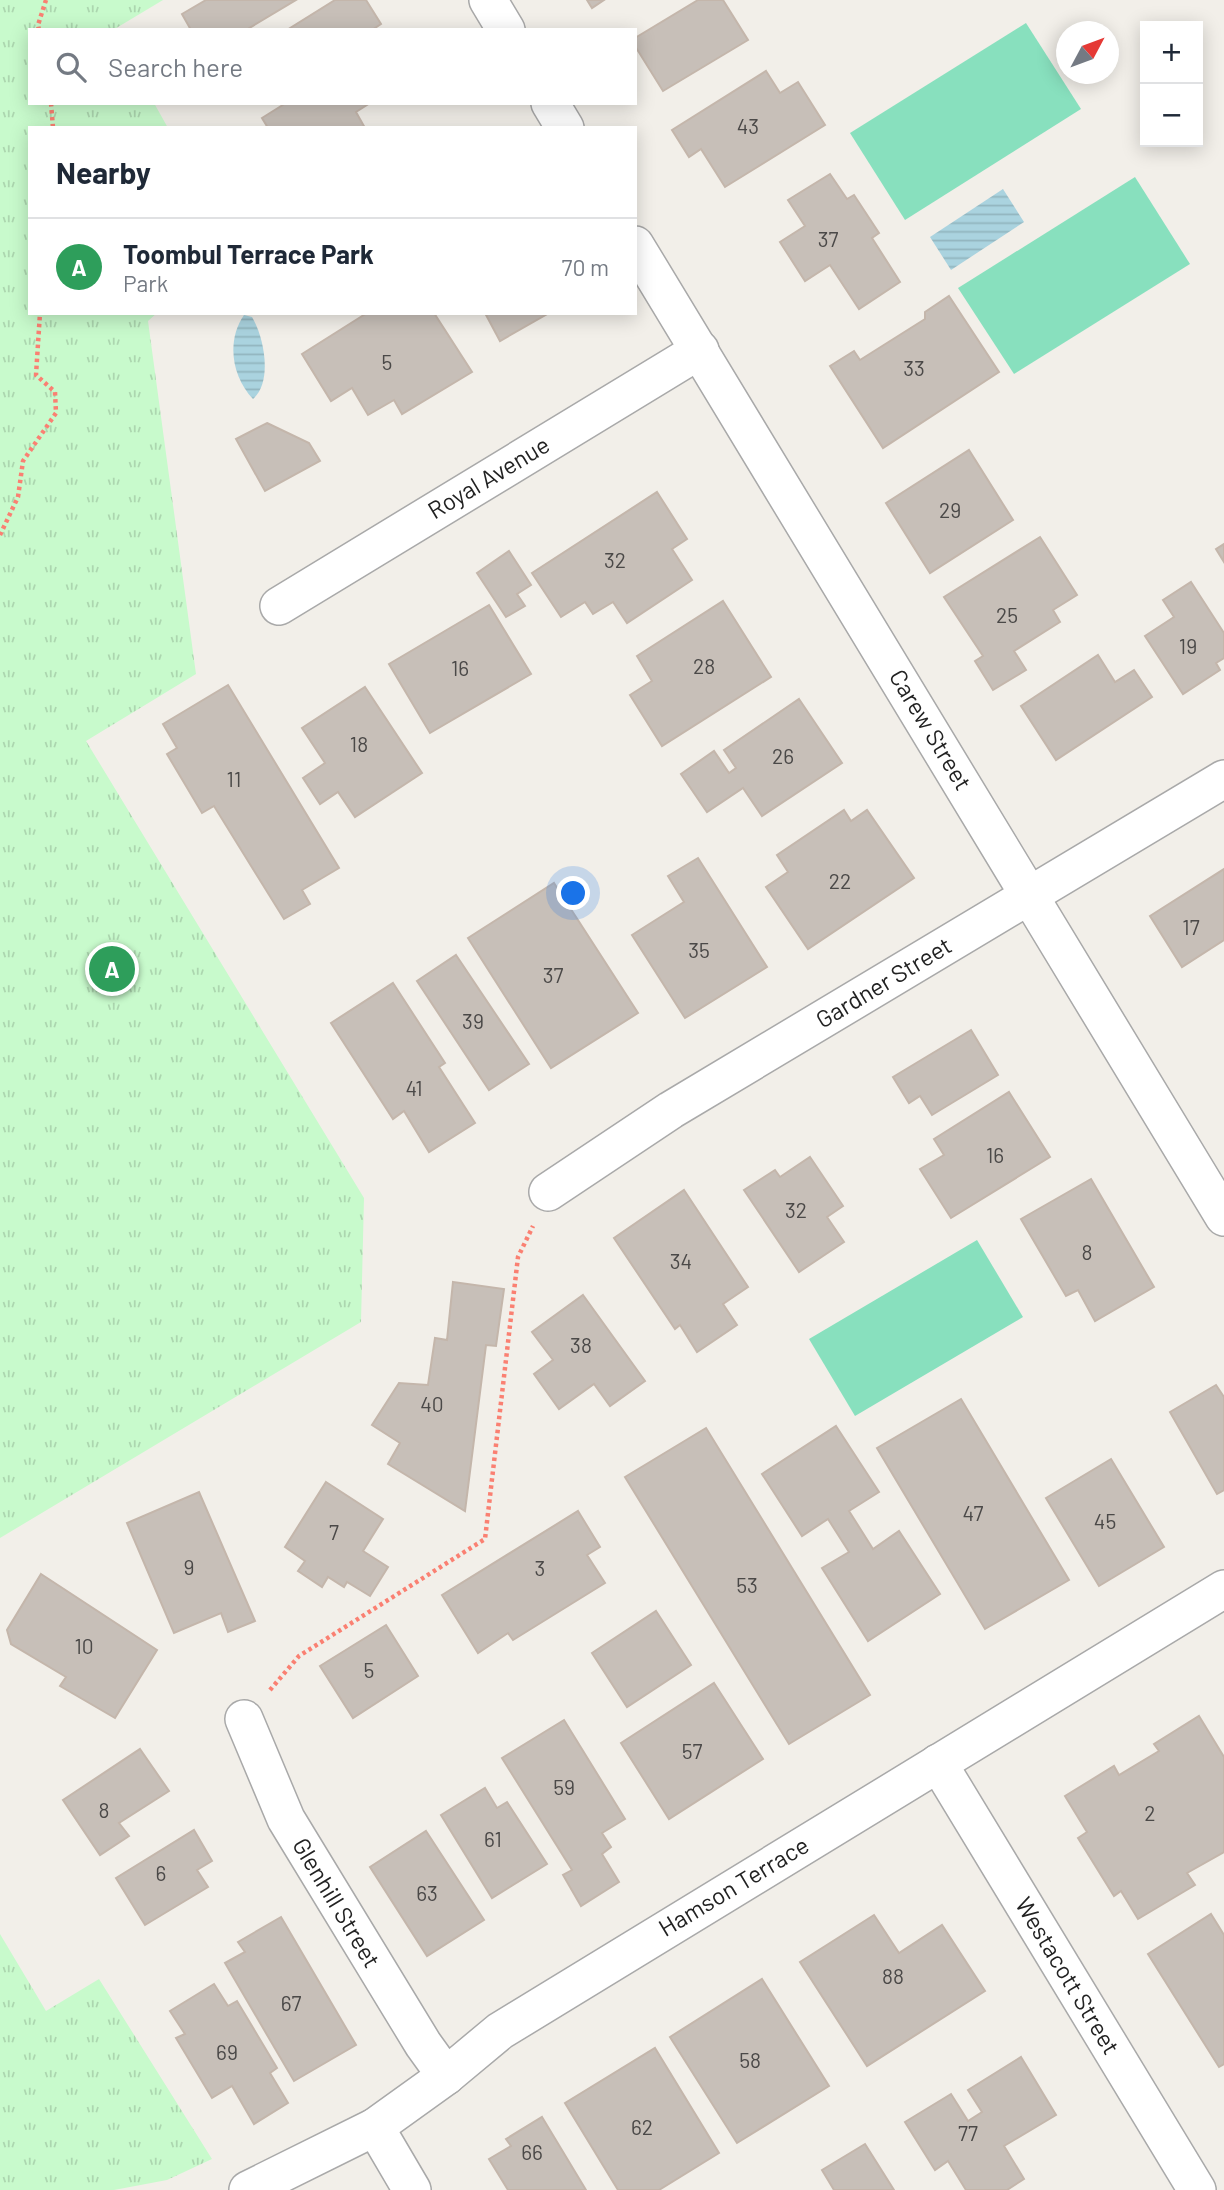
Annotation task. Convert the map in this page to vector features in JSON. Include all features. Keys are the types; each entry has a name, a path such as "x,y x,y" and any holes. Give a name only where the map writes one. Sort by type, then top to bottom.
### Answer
{"street":[{"path":"488,0 505,28"},
{"path":"551,105 564,126"},
{"name":"Carew Street","path":"637,248 1224,1217"},
{"name":"Royal Avenue","path":"279,606 700,350"},
{"name":"Gardner Street","path":"548,1192 671,1110 1224,779"},
{"name":"Hamson Terrace","path":"248,2190 375,2127 446,2076 500,2031 1224,1589"},
{"name":"Glenhill Street","path":"244,1719 286,1819 423,2045 446,2076"},
{"name":"Westacott Street","path":"938,1763 1197,2190"},
{"path":"375,2127 412,2190"},
{"path":"1209,2190 1224,2179"}],"path":[{"path":"39,28 46,0"},
{"path":"51,105 53,126"},
{"path":"0,535 18,497 23,461 56,413 55,392 36,374 40,315"},
{"path":"244,1719 299,1656 485,1539 518,1257 548,1192"}],"green space":[{"path":"0,0 163,0 116,28 28,28 28,105 155,105 167,126 28,126 28,315 155,315 148,321 196,674 86,741 364,1198 361,1322 0,1538"},
{"path":"1026,23 1056,70 1056,84 1065,84 1081,109 905,220 850,133"},
{"path":"1135,177 1190,264 1014,374 958,288"},
{"path":"977,1240 1023,1317 855,1416 809,1339"},
{"path":"0,1934 46,2011 99,1979 212,2159 167,2180 114,2190 0,2190"}],"water":[{"path":"1003,189 1024,222 951,270 930,237"},
{"path":"244,315 252,317 263,347 263,382 253,399 240,380 234,358 235,336"}],"building":[{"path":"206,0 296,0 249,28 190,28 182,14"},
{"path":"335,0 366,0 381,24 375,28 290,28"},
{"path":"587,0 604,0 592,8"},
{"path":"698,0 723,0 748,40 663,91 637,49 637,37"},
{"path":"766,71 780,93 798,82 825,125 725,187 701,149 689,157 672,130"},
{"path":"283,105 367,105 356,112 364,126 267,126 262,118"},
{"path":"830,174 847,199 854,195 879,233 872,238 900,282 859,309 830,265 805,281 780,242 805,226 788,200"},
{"path":"949,296 999,372 883,448 830,366 854,351 860,360 925,319 925,312"},
{"path":"364,315 435,315 472,372 402,414 394,400 368,415 352,388 331,401 302,354"},
{"path":"486,315 546,315 500,341"},
{"path":"267,423 309,443 320,461 265,491 236,439"},
{"path":"969,450 1013,520 930,573 886,503"},
{"path":"657,492 687,539 672,549 692,580 627,623 613,602 593,614 585,602 561,617 532,573"},
{"path":"1040,537 1077,595 1053,610 1060,622 1014,651 1026,670 993,690 975,661 983,656 944,597"},
{"path":"1224,544 1224,562 1216,549"},
{"path":"509,551 531,585 517,594 525,606 506,617 477,573"},
{"path":"1191,582 1224,633 1224,658 1216,663 1220,670 1183,694 1145,636 1174,617 1163,600"},
{"path":"723,601 771,677 662,746 630,695 652,681 637,656"},
{"path":"489,605 531,674 430,733 389,664"},
{"path":"1098,655 1115,682 1134,670 1152,697 1056,760 1021,706"},
{"path":"228,685 339,868 302,890 310,904 284,919 214,806 202,813 167,754 177,748 163,724"},
{"path":"365,687 422,773 355,817 338,792 320,804 303,778 325,763 302,728"},
{"path":"799,699 842,763 762,816 743,788 707,812 681,774 714,751 729,773 736,768 724,750"},
{"path":"844,810 851,821 867,810 914,878 808,949 766,887 788,872 777,855"},
{"path":"698,858 767,967 685,1018 632,935 684,902 668,876"},
{"path":"1224,869 1224,940 1182,967 1150,916"},
{"path":"554,883 638,1013 551,1068 468,938"},
{"path":"456,955 529,1064 489,1090 417,981"},
{"path":"393,983 445,1063 439,1067 475,1123 429,1152 404,1111 393,1119 331,1023"},
{"path":"971,1030 998,1075 932,1115 920,1096 909,1103 893,1077"},
{"path":"1009,1092 1050,1157 951,1218 920,1169 944,1155 934,1139"},
{"path":"810,1157 843,1206 827,1217 844,1242 799,1272 744,1190 775,1170 780,1177"},
{"path":"1091,1179 1154,1287 1095,1321 1078,1290 1066,1296 1021,1219"},
{"path":"684,1190 748,1287 723,1304 737,1325 697,1352 680,1325 675,1329 614,1238"},
{"path":"453,1282 504,1289 496,1346 486,1345 465,1511 388,1464 400,1443 372,1425 399,1383 428,1385 435,1338 447,1340"},
{"path":"583,1295 645,1381 610,1406 594,1384 559,1409 534,1374 553,1360 532,1332"},
{"path":"1216,1385 1224,1397 1224,1490 1217,1494 1170,1412"},
{"path":"961,1399 1069,1580 985,1629 877,1448"},
{"path":"836,1426 879,1492 849,1511 873,1549 899,1531 940,1594 868,1641 822,1568 849,1552 828,1519 802,1536 762,1474"},
{"path":"706,1428 870,1695 789,1744 625,1477"},
{"path":"1111,1459 1164,1547 1099,1586 1046,1498"},
{"path":"326,1482 383,1519 363,1551 388,1567 370,1596 347,1582 344,1587 328,1577 322,1587 298,1571 305,1561 285,1547"},
{"path":"199,1492 255,1621 228,1632 221,1613 174,1633 127,1523"},
{"path":"578,1511 600,1547 587,1555 605,1583 513,1640 508,1633 478,1653 442,1595"},
{"path":"41,1574 157,1650 115,1718 60,1686 66,1677 11,1644 7,1630"},
{"path":"656,1611 691,1665 627,1707 592,1653"},
{"path":"386,1625 418,1676 353,1718 320,1666"},
{"path":"714,1683 763,1759 669,1819 621,1743"},
{"path":"1199,1716 1224,1757 1224,1852 1187,1873 1195,1885 1138,1919 1121,1891 1114,1896 1078,1838 1087,1832 1065,1796 1114,1766 1119,1775 1159,1751 1154,1744"},
{"path":"564,1720 625,1819 602,1833 611,1847 602,1854 619,1882 581,1906 563,1875 572,1870 502,1758"},
{"path":"140,1749 169,1791 119,1823 129,1836 100,1855 63,1800"},
{"path":"485,1788 497,1808 507,1802 547,1864 492,1898 441,1815"},
{"path":"194,1830 212,1861 197,1870 208,1887 145,1925 116,1878"},
{"path":"426,1831 484,1920 427,1956 370,1867"},
{"path":"1211,1914 1224,1935 1224,2064 1219,2067 1148,1954"},
{"path":"874,1915 899,1953 942,1925 985,1991 867,2066 800,1962"},
{"path":"281,1917 356,2045 294,2081 225,1963 245,1952 238,1942"},
{"path":"762,1979 829,2086 737,2143 670,2037"},
{"path":"214,1984 228,2006 237,2001 277,2068 270,2073 288,2103 254,2124 232,2086 212,2098 176,2038 185,2034 170,2011"},
{"path":"655,2048 719,2153 659,2190 618,2190 565,2103"},
{"path":"1021,2057 1056,2115 1004,2146 1024,2179 1007,2190 966,2190 948,2161 935,2170 905,2122 951,2094 968,2121 982,2112 968,2090"},
{"path":"542,2117 586,2190 508,2190 489,2159 511,2146 506,2139"},
{"path":"865,2144 894,2190 834,2190 822,2170"}],"place":[{"name":"Toombul Terrace Park","path":"112,969"}]}
